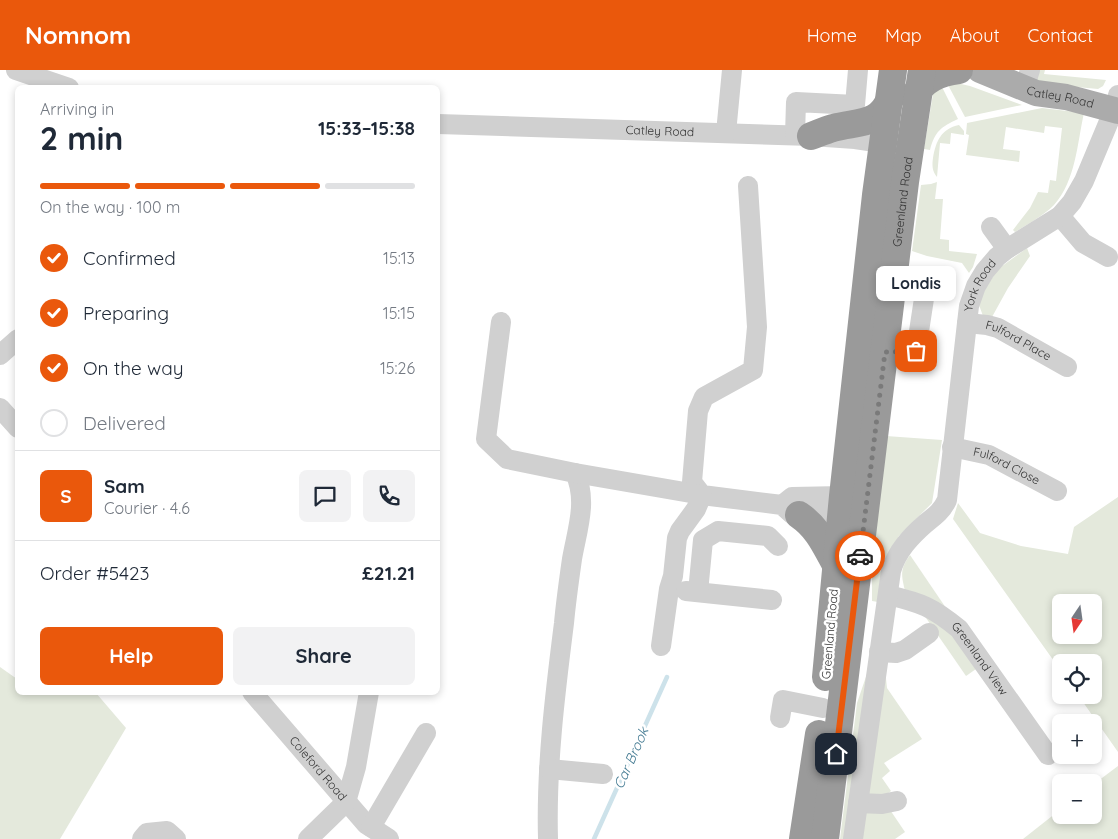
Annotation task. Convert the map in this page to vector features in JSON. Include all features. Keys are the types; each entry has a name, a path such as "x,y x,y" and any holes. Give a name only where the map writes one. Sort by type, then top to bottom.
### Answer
{"highway":[{"name":"Greenland Road","path":"825,839 850,506 882,143 893,70"},
{"path":"803,136 833,128 868,122 879,116 914,76 959,70"},
{"path":"882,143 897,136 902,128 914,76"},
{"name":"Greenland Road","path":"803,839 823,708 836,565 885,352 907,167 914,76"},
{"path":"882,143 902,157 907,167"},
{"path":"791,510 811,523 836,565"}],"main road":[{"name":"Catley Road","path":"980,70 1027,80 1044,95 1117,105"}],"street":[{"path":"16,70 60,85"},
{"path":"726,133 732,70"},
{"path":"803,136 796,102 855,105 858,70"},
{"name":"York Road","path":"888,595 891,571 895,558 908,540 943,509 947,500 966,322 976,286 985,271 1002,253 1060,216 1072,202 1084,182 1117,105"},
{"name":"Catley Road","path":"440,124 803,136 861,139 882,143"},
{"path":"702,495 692,482 698,411 704,397 753,370 757,327 748,186"},
{"path":"1060,216 1083,243 1108,257"},
{"path":"987,231 1002,253"},
{"path":"501,322 486,439 507,459 575,473 791,510 850,506"},
{"name":"Fulford Place","path":"966,322 998,328 1067,367"},
{"path":"0,355 15,342"},
{"path":"0,408 15,425"},
{"name":"Fulford Close","path":"952,447 989,455 1057,491"},
{"path":"548,839 547,795 566,608 581,516 580,484 575,473"},
{"path":"661,646 678,538 680,531 696,509 702,495"},
{"path":"698,592 703,540 718,532 768,536 778,546"},
{"path":"669,589 772,600"},
{"path":"853,839 888,595"},
{"name":"Greenland View","path":"888,595 926,606 960,630 1048,755"},
{"path":"879,652 896,653 906,650 929,633"},
{"name":"Coleford Road","path":"255,695 346,802 370,827 389,839"},
{"path":"308,839 346,802 356,767 368,695"},
{"path":"780,718 783,700 823,708"},
{"path":"370,827 426,733"},
{"path":"550,769 603,774"},
{"path":"858,803 882,804 897,801"},
{"path":"142,839 147,833 167,831 176,839"}],"shaded area":[{"path":"1038,70 1045,70 1044,74 1106,80 1103,86 1098,89 1035,83"},
{"path":"952,82 970,86 1022,105 965,117 947,83"},
{"path":"940,87 943,89 958,119 939,130 930,150 924,149 933,94"},
{"path":"1042,108 1084,113 1075,161 1067,184 1054,205 1015,232 1013,230 1030,208 1038,192 1048,193 1050,180 1056,181 1062,128 1045,126 1044,133 1006,127 1003,149 1020,151 1019,162 966,155 969,135 966,134 967,123"},
{"path":"959,125 964,131 964,135 951,133 950,144 940,143 937,177 932,163 938,141 948,129"},
{"path":"937,182 935,199 943,199 940,239 949,240 949,251 977,254 969,273 962,263 912,251 921,185"},
{"path":"1027,248 1030,256 1008,288 992,317 983,316 979,305 983,292 998,269"},
{"path":"886,436 942,440 932,503 899,536 890,551 885,565 870,561"},
{"path":"1118,497 1118,752 1102,729 1102,714 1091,714 1084,704 1102,704 1102,654 1052,654 1052,658 953,519 958,503 980,533 1021,546 1068,554 1074,527"},
{"path":"910,555 946,608 905,591 902,572 904,564"},
{"path":"872,570 885,572 878,602 872,601"},
{"path":"924,615 951,633 976,669 966,676"},
{"path":"870,665 885,669 887,688 922,739 884,763 890,771 882,778 891,791 882,798 905,832 895,839 840,839 857,703"},
{"path":"0,667 15,678 15,695 98,695 126,728 60,839 0,839"},
{"path":"1118,766 1118,839 1023,839 1052,816 1052,824 1102,824 1102,778"}],"waterway":[{"name":"Car Brook","path":"594,839 667,677"}],"way so far":[{"path":"860,556 885,352 916,351"}],"place":[{"name":"Londis","path":"916,351"}],"route":[{"path":"836,754 860,556"}]}
